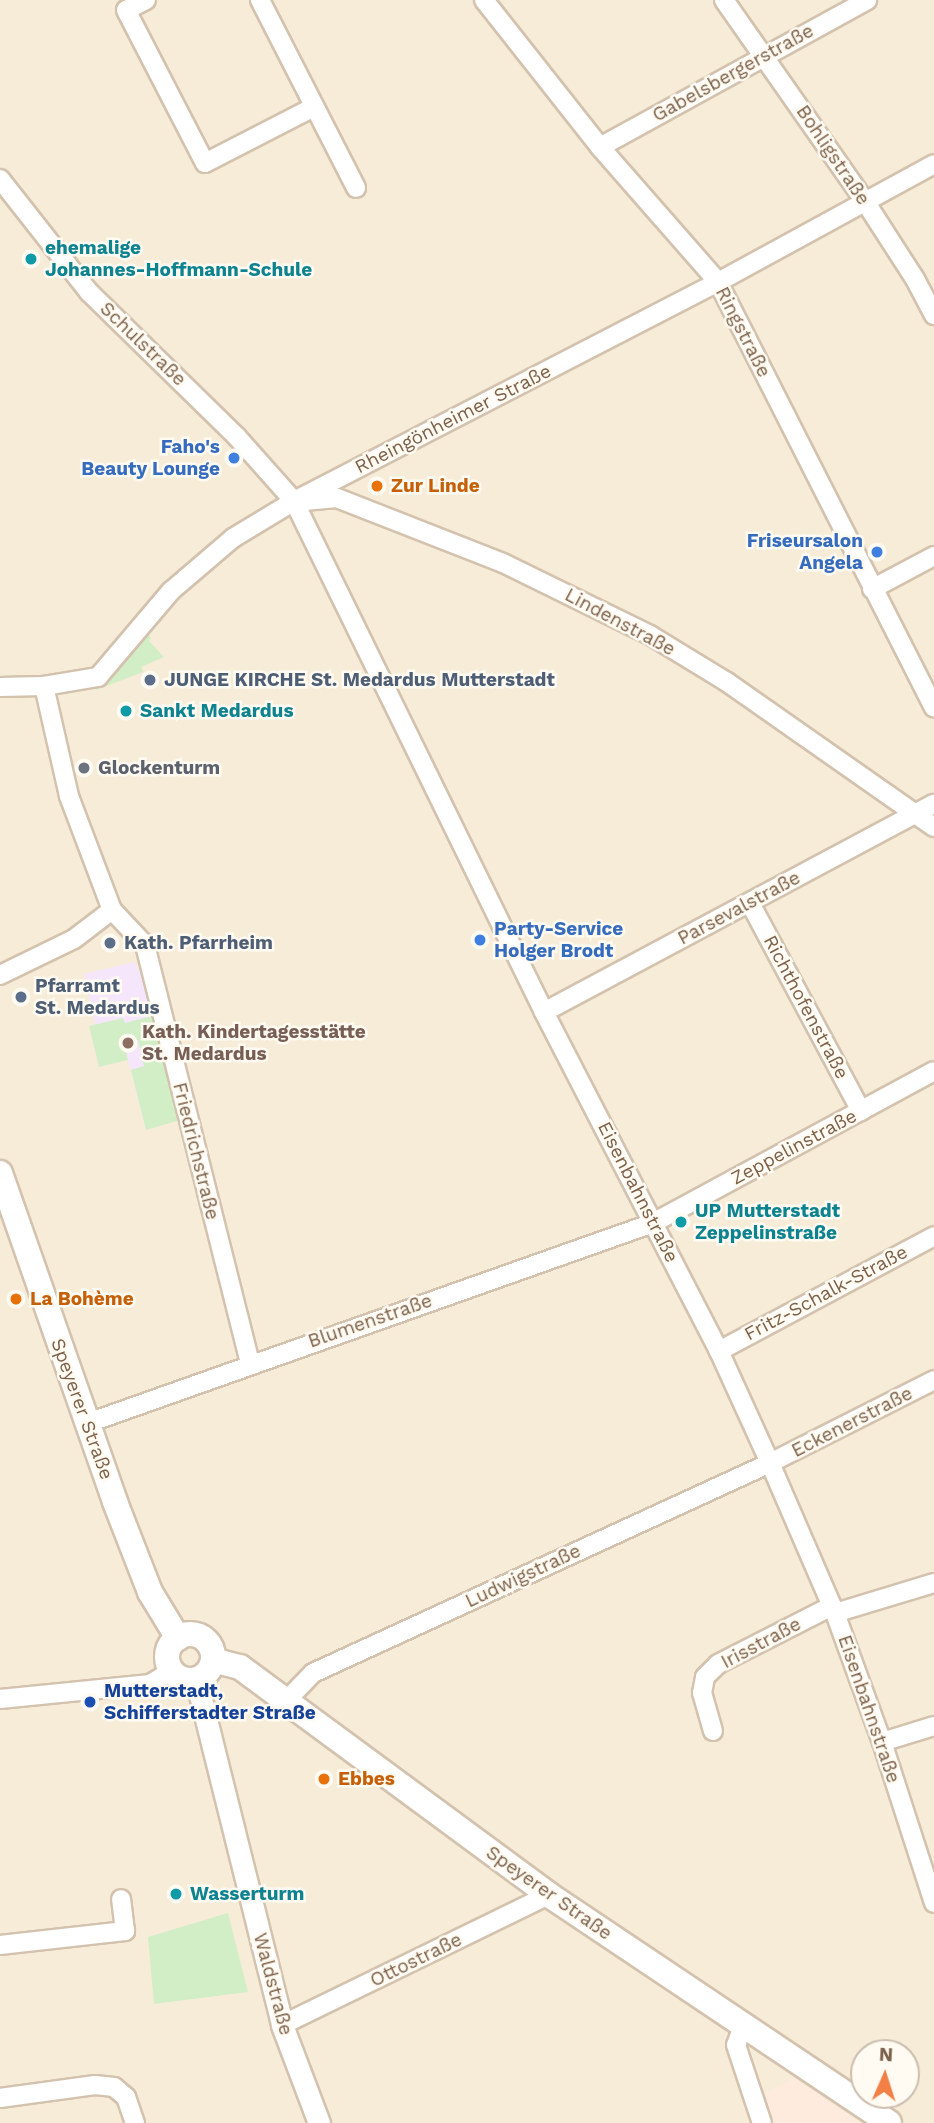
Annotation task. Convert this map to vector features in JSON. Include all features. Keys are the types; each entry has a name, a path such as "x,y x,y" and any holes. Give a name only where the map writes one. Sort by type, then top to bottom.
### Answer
{"main road":[{"name":"Speyerer Straße","path":"0,1174 150,1592 178,1638"},
{"path":"199,1636 210,1646 213,1660 207,1672 196,1679 184,1679 172,1671 168,1655 178,1638 199,1636"},
{"name":"Speyerer Straße","path":"213,1660 240,1667 549,1895 889,2123"}],"street":[{"path":"146,0 126,10 205,163 314,107"},
{"path":"260,0 356,188"},
{"name":"Ringstraße","path":"484,0 600,147 718,282 934,707"},
{"name":"Bohligstraße","path":"724,0 866,203 915,279 934,315"},
{"name":"Gabelsbergerstraße","path":"600,147 867,0"},
{"name":"Rheingönheimer Straße","path":"0,687 44,687 98,677 143,621 201,564 233,538 294,501 718,282 934,164"},
{"name":"Schulstraße","path":"0,179 89,292 237,437 294,501"},
{"name":"Lindenstraße","path":"294,501 337,498 503,563 650,635 727,682 934,827"},
{"name":"Eisenbahnstraße","path":"294,501 544,1012 719,1351 834,1610 928,1866 934,1903"},
{"path":"872,589 934,556"},
{"path":"0,975 74,939 112,910 69,796 44,687"},
{"name":"Parsevalstraße","path":"544,1012 934,804"},
{"name":"Richthofenstraße","path":"750,903 861,1111"},
{"name":"Friedrichstraße","path":"112,910 145,944 250,1363"},
{"name":"Zeppelinstraße","path":"653,1223 934,1071"},
{"name":"Blumenstraße","path":"88,1423 250,1363 653,1223"},
{"name":"Fritz-Schalk-Straße","path":"719,1351 934,1236"},
{"name":"Eckenerstraße","path":"770,1463 934,1380"},
{"name":"Ludwigstraße","path":"285,1702 313,1673 770,1463"},
{"path":"834,1610 934,1583"},
{"name":"Irisstraße","path":"713,1731 702,1693 705,1677 718,1664 834,1610"},
{"path":"0,1699 150,1684 172,1671"},
{"name":"Waldstraße","path":"196,1679 282,2025 320,2123"},
{"path":"882,1742 934,1726"},
{"name":"Ottostraße","path":"282,2025 549,1895"},
{"path":"0,1945 125,1931 121,1899"},
{"path":"743,2026 736,2045 762,2123"},
{"path":"0,2098 94,2085 114,2087 126,2097 135,2123"}],"shaded area":[{"path":"0,0 934,0 934,2123 0,2123"},
{"name":"Kath. Kindertagesstätte St. Medardus","path":"134,962 150,991 156,1015 146,1130 128,1060 99,1067 89,1026 95,1024 84,974"},
{"path":"794,2078 860,2123 775,2123 764,2094"}],"green space":[{"path":"147,634 151,638 149,641 164,657 141,667 143,672 96,690 94,685 111,677"},
{"path":"156,1015 183,1119 146,1130 131,1070 144,1066 138,1040 124,1044 128,1060 99,1067 89,1026 123,1018 125,1023"},
{"path":"228,1913 248,1992 154,2004 148,1937"}],"place":[{"name":"ehemalige Johannes-Hoffmann-Schule","path":"31,259"},
{"name":"Faho's Beauty Lounge","path":"234,458"},
{"name":"Zur Linde","path":"377,486"},
{"name":"Friseursalon Angela","path":"877,552"},
{"name":"JUNGE KIRCHE St. Medardus Mutterstadt","path":"150,680"},
{"name":"Sankt Medardus","path":"126,711"},
{"name":"Glockenturm","path":"84,768"},
{"name":"Party-Service Holger Brodt","path":"480,940"},
{"name":"Kath. Pfarrheim","path":"110,943"},
{"name":"Pfarramt St. Medardus","path":"21,997"},
{"name":"Kath. Kindertagesstätte St. Medardus","path":"128,1043"},
{"name":"UP Mutterstadt Zeppelinstraße","path":"681,1222"},
{"name":"La Bohème","path":"16,1299"},
{"name":"Mutterstadt, Schifferstadter Straße","path":"90,1702"},
{"name":"Ebbes","path":"324,1779"},
{"name":"Wasserturm","path":"176,1894"}]}
